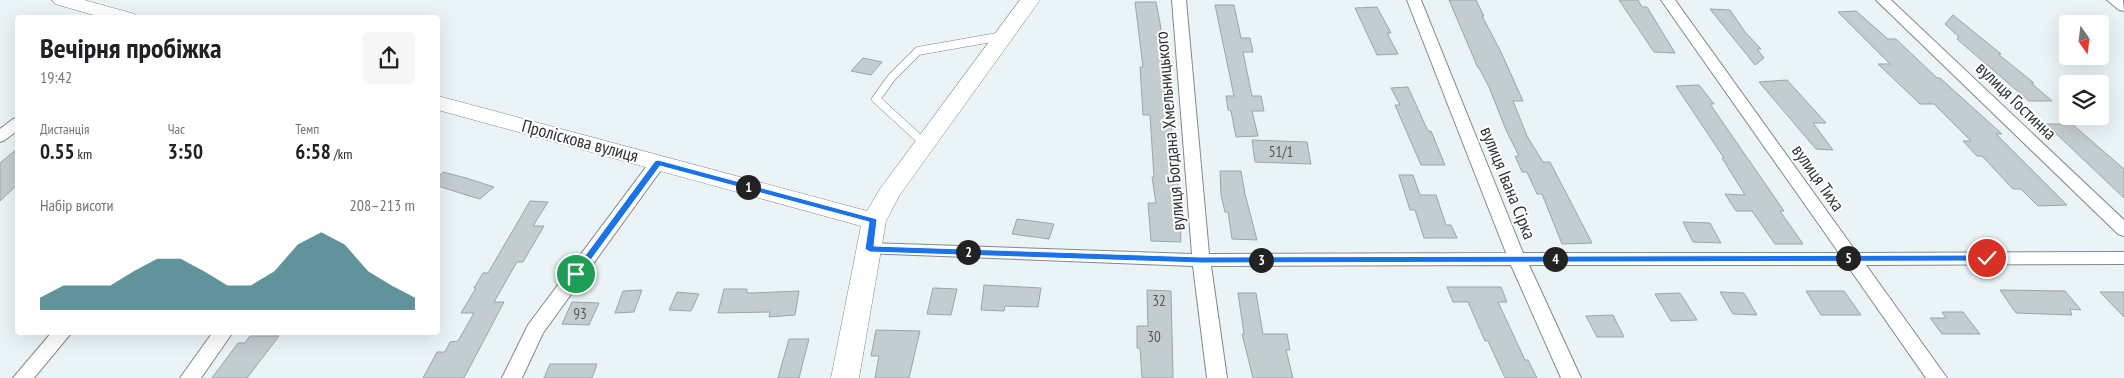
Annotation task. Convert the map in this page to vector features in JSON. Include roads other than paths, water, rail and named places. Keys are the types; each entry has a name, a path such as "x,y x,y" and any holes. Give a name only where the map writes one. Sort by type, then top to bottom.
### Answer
{"street":[{"path":"62,0 117,15"},
{"path":"846,378 874,221 888,194 924,143 1030,0"},
{"name":"вулиця Богдана Хмельницького","path":"1178,0 1201,260 1217,378"},
{"name":"вулиця Івана Сірка","path":"1414,0 1517,259 1571,378"},
{"name":"вулиця Тиха","path":"1668,0 1937,378"},
{"name":"вулиця Гостинна","path":"1883,0 2124,230"},
{"path":"2114,0 2124,7"},
{"name":"Проліскова вулиця","path":"440,106 874,221"},
{"path":"0,138 15,125"},
{"path":"512,378 535,330 658,163"},
{"path":"870,249 1201,260 2124,258"},
{"path":"23,378 60,335"},
{"path":"190,378 222,335"}],"lane":[{"path":"924,143 876,99 892,77 918,51 1003,36"}]}
